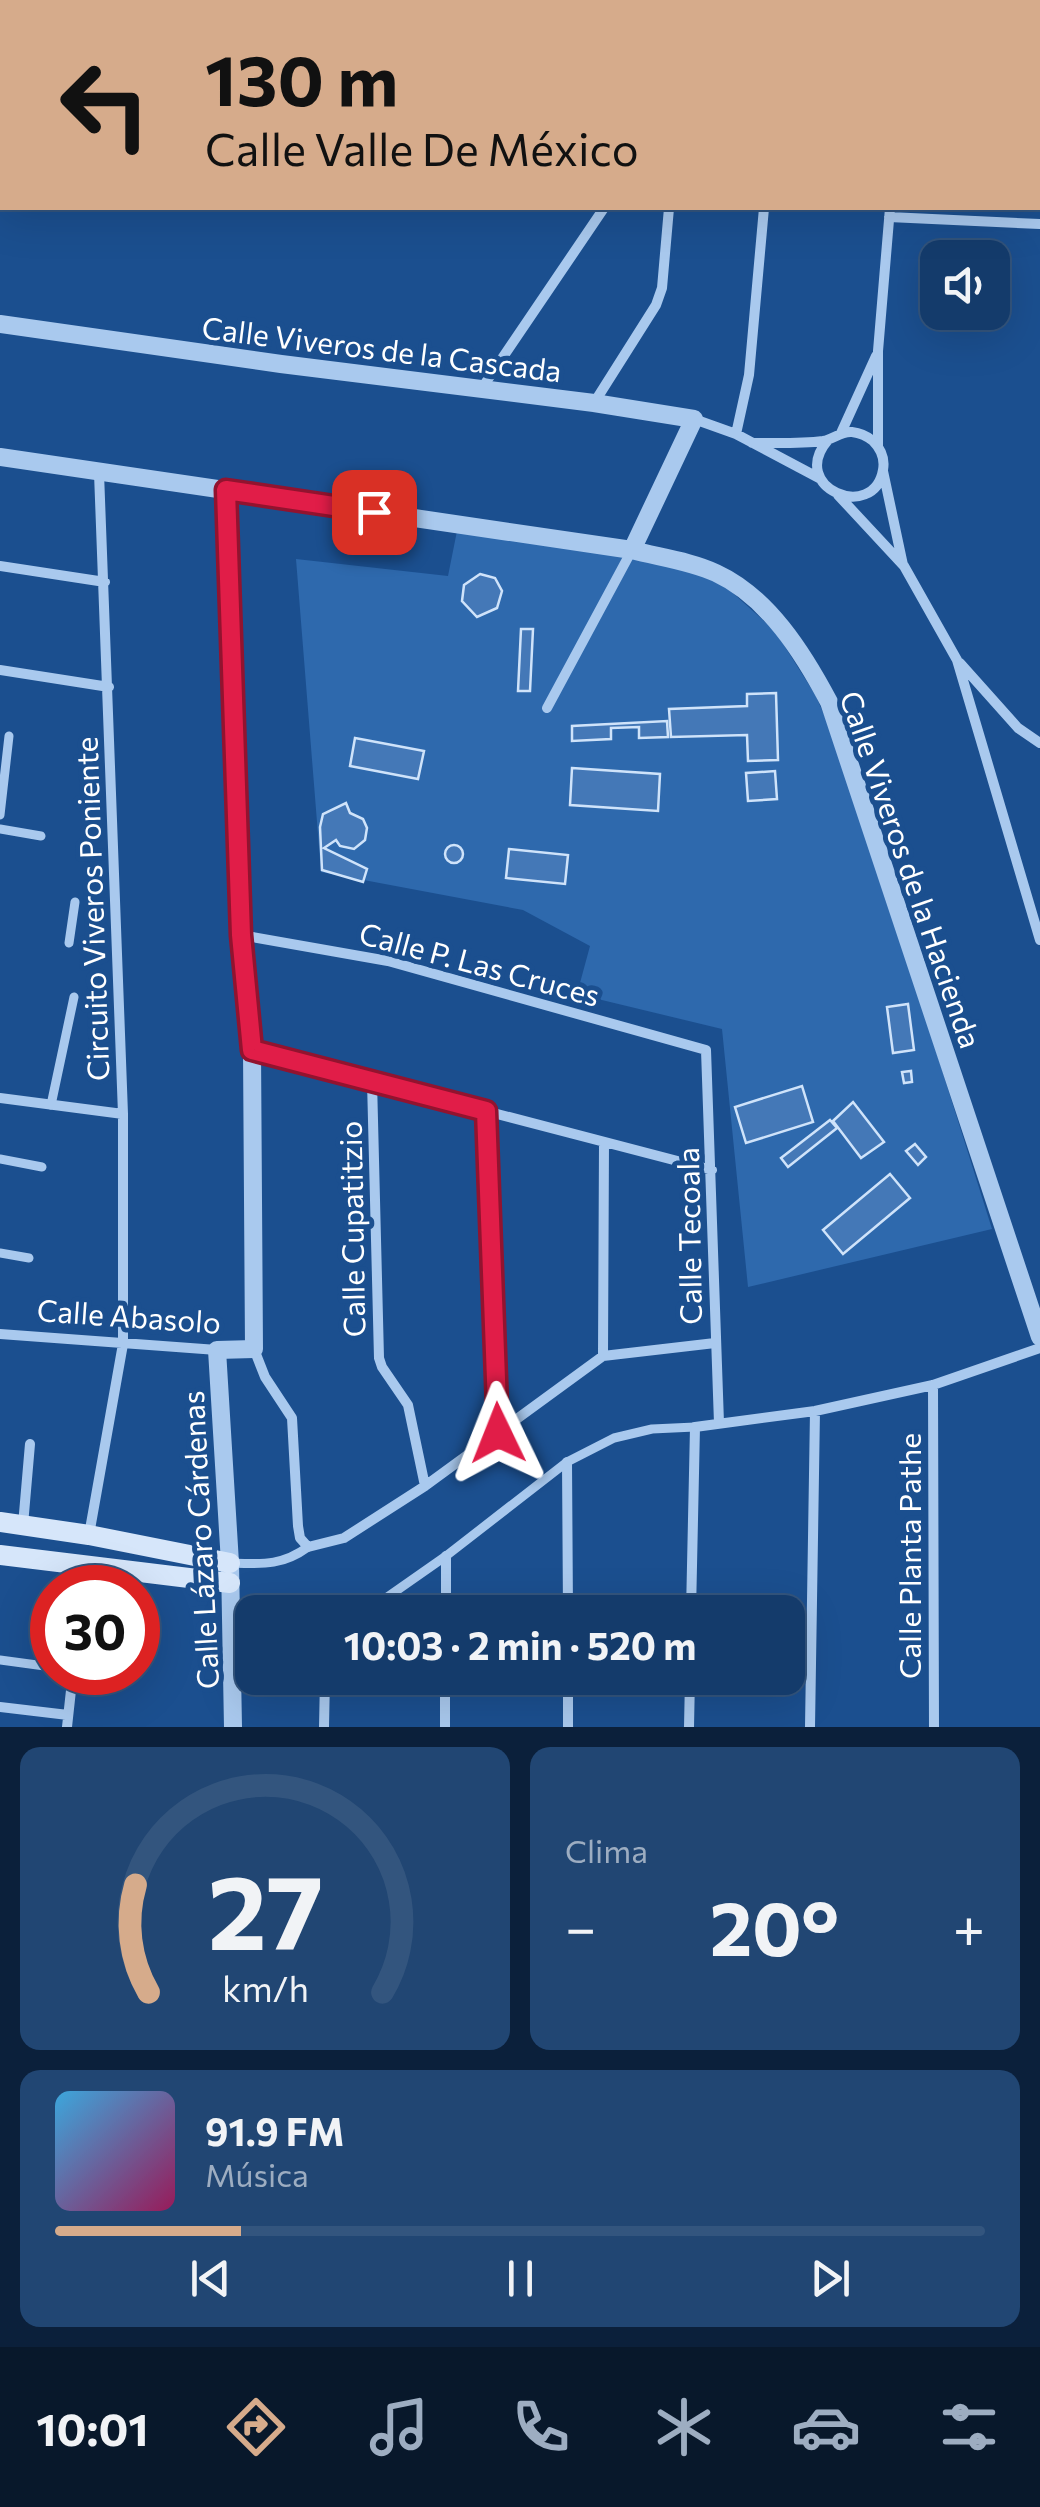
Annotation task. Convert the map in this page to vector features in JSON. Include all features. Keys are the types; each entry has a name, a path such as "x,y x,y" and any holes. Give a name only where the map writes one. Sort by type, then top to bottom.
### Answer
{"main road":[{"path":"0,1522 89,1535 230,1573"},
{"path":"0,1554 41,1565"},
{"path":"160,1575 230,1573"}],"street":[{"path":"482,388 603,210"},
{"path":"594,402 656,304 662,288 670,210"},
{"path":"736,434 749,375 764,210"},
{"path":"904,566 878,446 878,351 889,212 1040,224"},
{"name":"Calle Viveros de la Cascada","path":"0,324 594,402 694,420 736,434 820,478"},
{"path":"841,433 878,351"},
{"path":"548,708 632,550 694,420"},
{"path":"752,443 828,440 841,433 855,432 868,436 878,446"},
{"path":"828,440 818,462 820,478 904,566 957,660 1018,728 1040,743"},
{"name":"Calle Viveros de la Hacienda","path":"0,457 632,550 714,571 741,588 782,627 829,702 1040,1338"},
{"path":"838,495 852,498 866,494 883,471"},
{"name":"Circuito Viveros Poniente","path":"89,1535 123,1344 122,1114 100,473"},
{"path":"226,490 241,935 252,1050 254,1349 265,1378 292,1418 298,1526 300,1538 308,1547"},
{"path":"0,566 106,582"},
{"path":"957,660 1040,940"},
{"path":"0,670 109,687"},
{"path":"0,815 10,736"},
{"path":"0,829 41,836"},
{"path":"69,943 75,902"},
{"name":"Calle P. Las Cruces","path":"241,935 388,961 704,1048"},
{"path":"51,1105 74,997"},
{"name":"Calle Tecoala","path":"704,1048 708,1056 719,1423"},
{"path":"252,1050 712,1170"},
{"name":"Calle Cupatitzio","path":"372,1082 379,1358 408,1405 425,1486"},
{"path":"0,1098 122,1114"},
{"path":"486,1111 498,1433"},
{"path":"603,1356 604,1142"},
{"path":"0,1159 42,1167"},
{"path":"0,1253 28,1258"},
{"name":"Calle Abasolo","path":"0,1334 217,1350 254,1349"},
{"path":"230,1573 290,1561 308,1547 344,1538 425,1486 603,1356 716,1343"},
{"path":"390,1595 567,1462 614,1438 652,1429 815,1412 933,1385 1040,1348"},
{"name":"Calle Lázaro Cárdenas","path":"217,1350 230,1573 232,1727"},
{"name":"Calle Planta Pathe","path":"933,1385 934,1727"},
{"path":"810,1727 815,1412"},
{"path":"691,1595 695,1427"},
{"path":"24,1525 30,1444"},
{"path":"567,1462 568,1595"},
{"path":"446,1556 446,1595"},
{"path":"0,1660 30,1664"},
{"path":"0,1706 68,1721 70,1695"},
{"path":"324,1727 325,1695"},
{"path":"445,1695 445,1727"},
{"path":"568,1695 568,1727"},
{"path":"688,1727 689,1695"}],"shaded area":[{"path":"457,531 644,560 714,576 775,631 816,696 848,771 992,1229 748,1287 722,1029 577,994 590,946 523,910 321,872 296,559 448,576"}],"building":[{"path":"480,574 495,578 502,591 497,608 477,617 462,601 464,585"},
{"path":"521,629 533,629 530,691 518,691"},
{"path":"776,693 778,760 748,761 747,735 671,737 669,709 747,706 747,694"},
{"path":"667,721 668,737 639,738 639,727 611,728 611,739 572,741 572,726"},
{"path":"355,738 424,751 418,779 350,766"},
{"path":"572,768 660,774 658,811 570,805"},
{"path":"775,771 777,799 748,801 746,773"},
{"path":"346,803 350,813 363,819 367,828 365,840 354,849 340,846 336,840 324,848 367,869 363,882 322,870 323,814"},
{"path":"454,845 463,854 454,863 445,854"},
{"path":"509,849 568,855 565,884 506,878"},
{"path":"908,1004 914,1050 893,1053 887,1007"},
{"path":"911,1071 912,1082 904,1083 902,1072"},
{"path":"802,1086 813,1122 746,1143 735,1107"},
{"path":"853,1102 884,1142 861,1158 833,1121"},
{"path":"830,1120 837,1128 788,1167 781,1158"},
{"path":"915,1144 926,1157 918,1165 906,1151"},
{"path":"890,1174 910,1198 843,1254 823,1230"}],"route":[{"path":"374,512 226,490 241,935 252,1050 486,1111 498,1433"}]}
